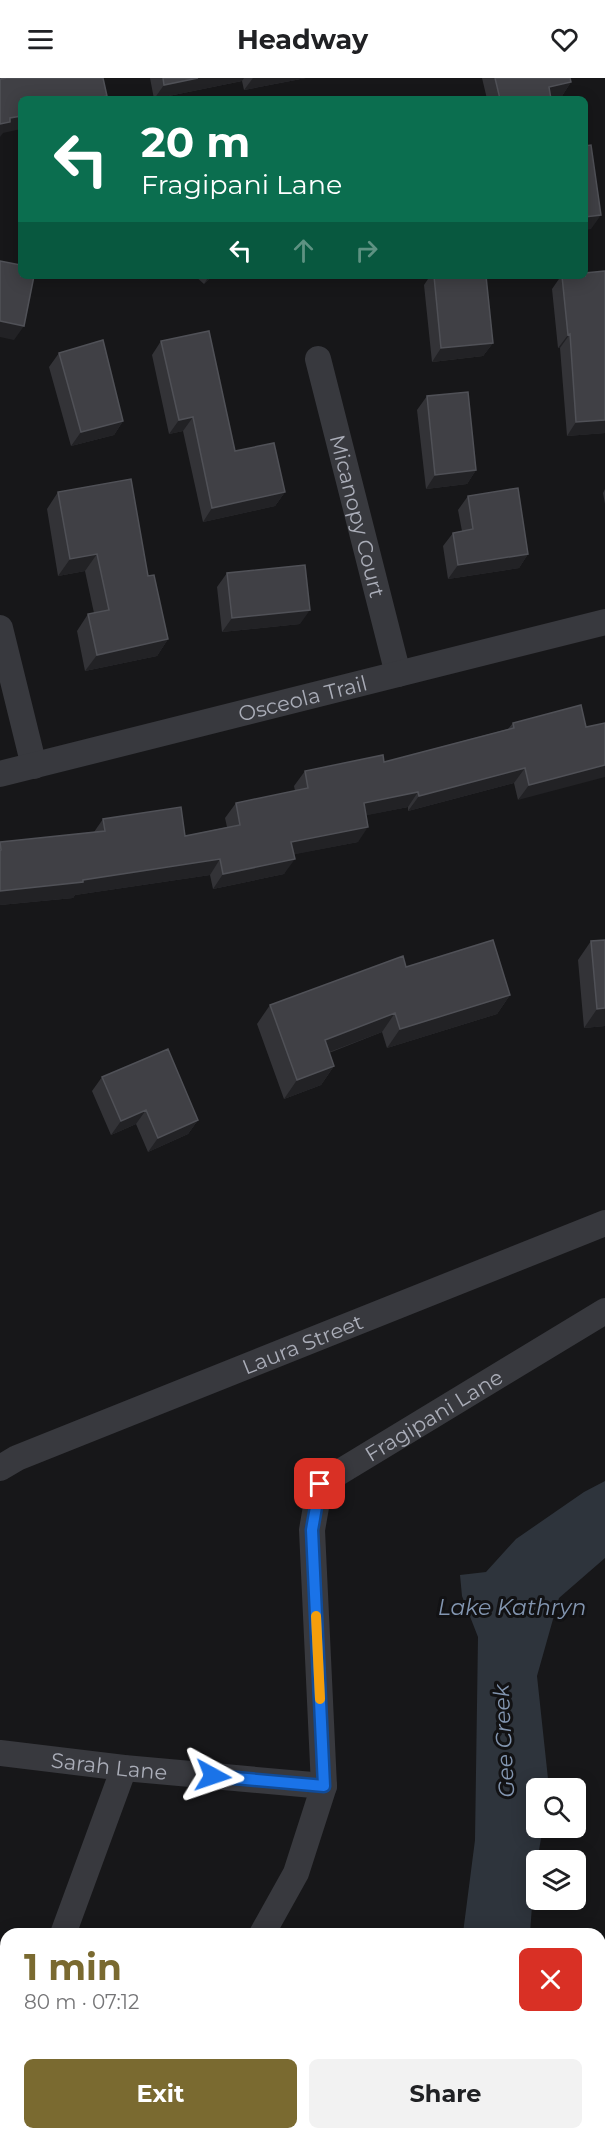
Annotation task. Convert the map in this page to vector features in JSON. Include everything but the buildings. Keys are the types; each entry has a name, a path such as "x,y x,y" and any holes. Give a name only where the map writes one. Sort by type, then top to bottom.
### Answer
{"street":[{"name":"Micanopy Court","path":"318,359 398,674"},
{"name":"Osceola Trail","path":"0,774 605,622"},
{"path":"0,628 34,766"},
{"name":"Laura Street","path":"0,1468 27,1454 605,1223"},
{"name":"Fragipani Lane","path":"265,1928 296,1873 324,1786 312,1530 320,1484 605,1311"},
{"name":"Sarah Lane","path":"0,1754 324,1786"},
{"path":"65,1928 124,1768"}],"water":[{"name":"Lake Kathryn","path":"605,1481 605,1558 559,1598 537,1676 548,1778 526,1778 526,1838 541,1838 539,1850 526,1850 526,1910 532,1910 530,1928 464,1928 475,1840 478,1637 462,1596 460,1575 486,1572 516,1539 584,1492"}],"slow traffic":[{"path":"316,1616 320,1699"}],"route":[{"path":"213,1776 324,1786 312,1530 320,1484"}],"water label":[{"name":"Gee Creek","path":"504,1741"}]}
